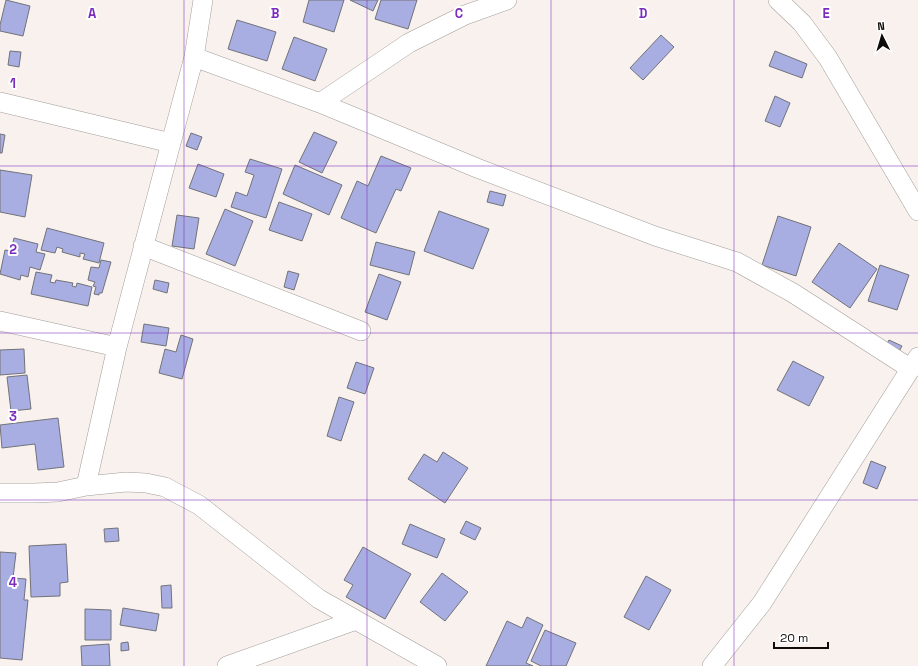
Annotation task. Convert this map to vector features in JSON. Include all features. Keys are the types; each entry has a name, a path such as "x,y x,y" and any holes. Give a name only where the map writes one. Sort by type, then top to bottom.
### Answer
{"street":[{"path":"86,486 117,347 194,57 203,0"},
{"path":"320,103 409,43 465,15 507,0"},
{"path":"778,0 802,23 828,58 918,211"},
{"path":"194,57 320,103 492,174 656,236 737,262 915,363 762,604 712,666"},
{"path":"0,102 171,143"},
{"path":"144,246 361,330"},
{"path":"0,321 117,347"},
{"path":"0,493 34,494 58,492 86,486 126,482 146,483 165,488 199,504 319,599 437,666"},
{"path":"227,666 242,662 356,620"}],"building":[{"path":"6,0 30,6 23,36 0,31"},
{"path":"309,0 344,0 334,32 303,22"},
{"path":"350,0 378,0 373,11"},
{"path":"381,0 417,0 408,29 375,19"},
{"path":"237,20 276,32 267,61 228,49"},
{"path":"661,35 674,47 643,80 630,68"},
{"path":"294,37 327,49 315,81 282,69"},
{"path":"10,51 21,52 19,67 8,65"},
{"path":"775,51 807,64 802,78 769,66"},
{"path":"775,96 790,103 780,127 765,121"},
{"path":"314,132 337,142 322,173 299,162"},
{"path":"191,133 202,137 197,150 186,146"},
{"path":"0,134 5,135 2,153 0,153"},
{"path":"381,156 411,168 401,191 396,189 376,233 341,218 357,181 368,186"},
{"path":"250,159 282,169 266,218 231,207 236,192 247,196 254,175 245,172"},
{"path":"198,164 224,174 216,197 189,188"},
{"path":"295,165 342,185 329,215 283,194"},
{"path":"0,170 32,175 25,217 0,212"},
{"path":"490,191 506,195 503,206 487,202"},
{"path":"279,202 312,214 302,241 269,230"},
{"path":"225,209 253,221 235,266 206,254"},
{"path":"439,211 489,229 473,269 424,251"},
{"path":"177,215 199,218 194,249 172,246"},
{"path":"778,216 811,227 796,276 762,265"},
{"path":"47,228 104,243 99,263 83,259 85,254 80,253 80,257 62,252 63,249 57,247 55,253 41,250"},
{"path":"14,238 38,244 36,252 45,254 40,270 30,267 28,277 21,275 20,280 0,274 5,250 11,251"},
{"path":"376,242 415,252 409,275 370,265"},
{"path":"839,243 877,269 850,308 812,282"},
{"path":"101,260 111,262 102,293 99,293 99,295 94,294 96,287 93,286 95,282 88,280 91,267 99,268"},
{"path":"880,265 909,275 897,310 868,301"},
{"path":"288,271 299,274 294,290 284,287"},
{"path":"36,272 52,275 50,282 55,283 56,280 73,283 72,286 76,287 77,283 92,287 88,306 31,294"},
{"path":"379,274 401,282 387,320 365,312"},
{"path":"155,280 169,283 167,293 153,289"},
{"path":"144,324 169,328 166,346 141,342"},
{"path":"181,335 193,339 182,379 159,373 165,349 176,352"},
{"path":"889,340 902,346 895,359 882,352"},
{"path":"24,349 25,373 0,375 0,350"},
{"path":"793,361 824,377 809,406 777,390"},
{"path":"356,362 374,368 365,394 347,388"},
{"path":"27,375 31,409 11,411 7,377"},
{"path":"339,397 354,402 341,441 327,436"},
{"path":"58,418 64,467 38,470 35,444 2,448 0,425"},
{"path":"443,452 468,468 445,503 408,479 424,454 437,462"},
{"path":"871,461 886,467 877,489 863,483"},
{"path":"466,521 481,528 475,540 460,533"},
{"path":"410,524 445,539 437,558 402,544"},
{"path":"118,528 119,541 105,542 104,529"},
{"path":"66,544 68,582 60,583 60,596 31,597 29,546"},
{"path":"363,547 411,574 385,619 346,597 353,585 344,580"},
{"path":"0,552 16,553 13,578 26,579 24,600 28,600 22,660 0,658"},
{"path":"442,573 468,592 445,621 420,602"},
{"path":"646,576 671,590 649,630 624,617"},
{"path":"171,585 172,608 162,608 161,586"},
{"path":"123,608 159,614 156,631 120,625"},
{"path":"85,609 111,610 111,640 85,640"},
{"path":"527,617 543,625 526,663 533,666 486,666 507,621 522,628"},
{"path":"545,630 576,643 566,666 541,666 531,661"},
{"path":"128,642 129,650 121,651 121,643"},
{"path":"109,644 110,666 82,666 81,646"}]}
